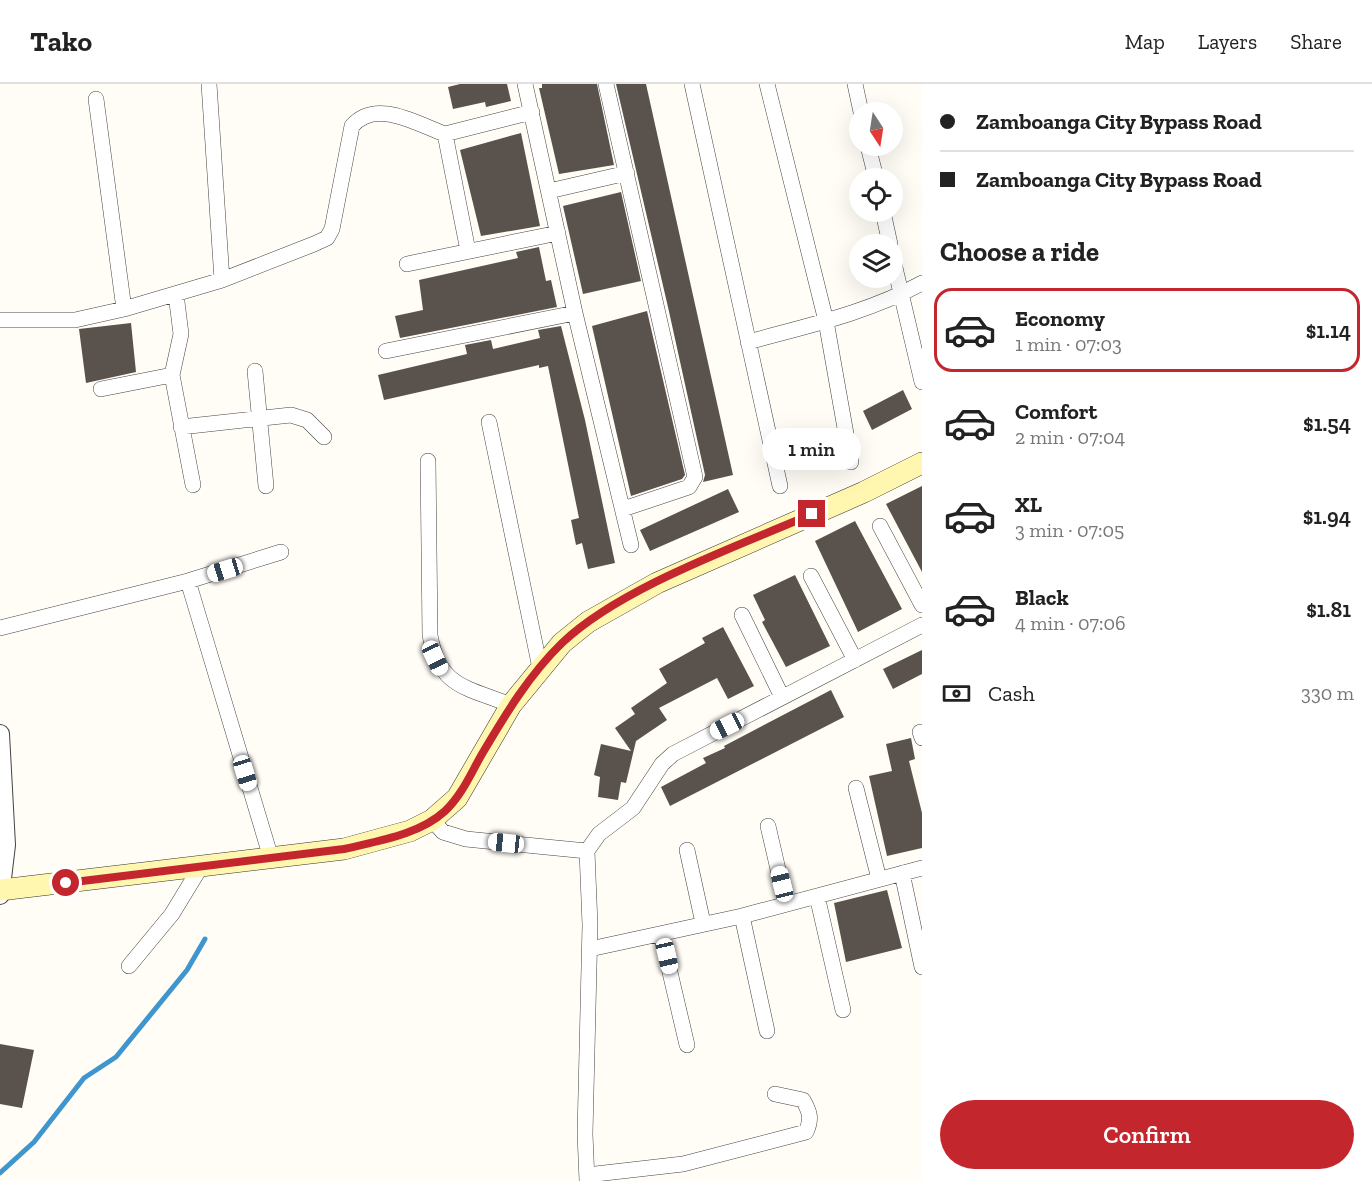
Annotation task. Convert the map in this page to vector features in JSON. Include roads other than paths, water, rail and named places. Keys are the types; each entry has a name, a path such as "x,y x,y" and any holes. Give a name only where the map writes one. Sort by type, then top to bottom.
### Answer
{"main road":[{"path":"0,892 344,849 381,840 432,820 457,798 511,705 540,668 562,643 588,622 640,592 922,463"}],"street":[{"path":"209,84 222,280"},
{"path":"525,84 575,313 631,544"},
{"path":"606,84 695,477 689,487 623,509"},
{"path":"692,84 780,486"},
{"path":"767,84 826,321 850,462"},
{"path":"855,84 859,102"},
{"path":"96,99 124,309"},
{"path":"0,320 75,320 124,309 222,280 327,238 332,229 352,126 358,118 372,113 385,112 445,134 532,112"},
{"path":"445,134 468,251"},
{"path":"549,191 627,174"},
{"path":"408,264 558,233"},
{"path":"747,342 826,321 901,294 922,283"},
{"path":"900,288 922,382"},
{"path":"176,294 182,334 172,375 193,485"},
{"path":"386,351 575,313"},
{"path":"255,370 266,486"},
{"path":"101,389 172,375"},
{"path":"181,428 259,418 299,416 324,437"},
{"path":"489,422 540,668"},
{"path":"428,461 430,635 435,658 446,676 511,705"},
{"path":"880,526 922,605"},
{"path":"0,628 188,581 281,552"},
{"path":"812,576 855,660"},
{"path":"188,581 271,858"},
{"path":"742,615 782,697"},
{"path":"776,1094 803,1101 810,1113 810,1124 806,1132 683,1164 587,1178 585,1134 590,949 587,851 599,834 633,808 662,764 673,754 922,625"},
{"path":"0,734 6,845 0,892"},
{"path":"856,788 879,879"},
{"path":"432,820 443,832 466,839 587,851"},
{"path":"768,826 786,904"},
{"path":"687,850 703,923"},
{"path":"129,966 172,914 200,868"},
{"path":"590,949 742,916 922,868"},
{"path":"902,873 922,968"},
{"path":"817,896 843,1010"},
{"path":"742,916 767,1031"},
{"path":"662,934 687,1045"}],"waterway":[{"path":"0,1173 34,1142 84,1078 116,1057 187,970 205,939"}]}
